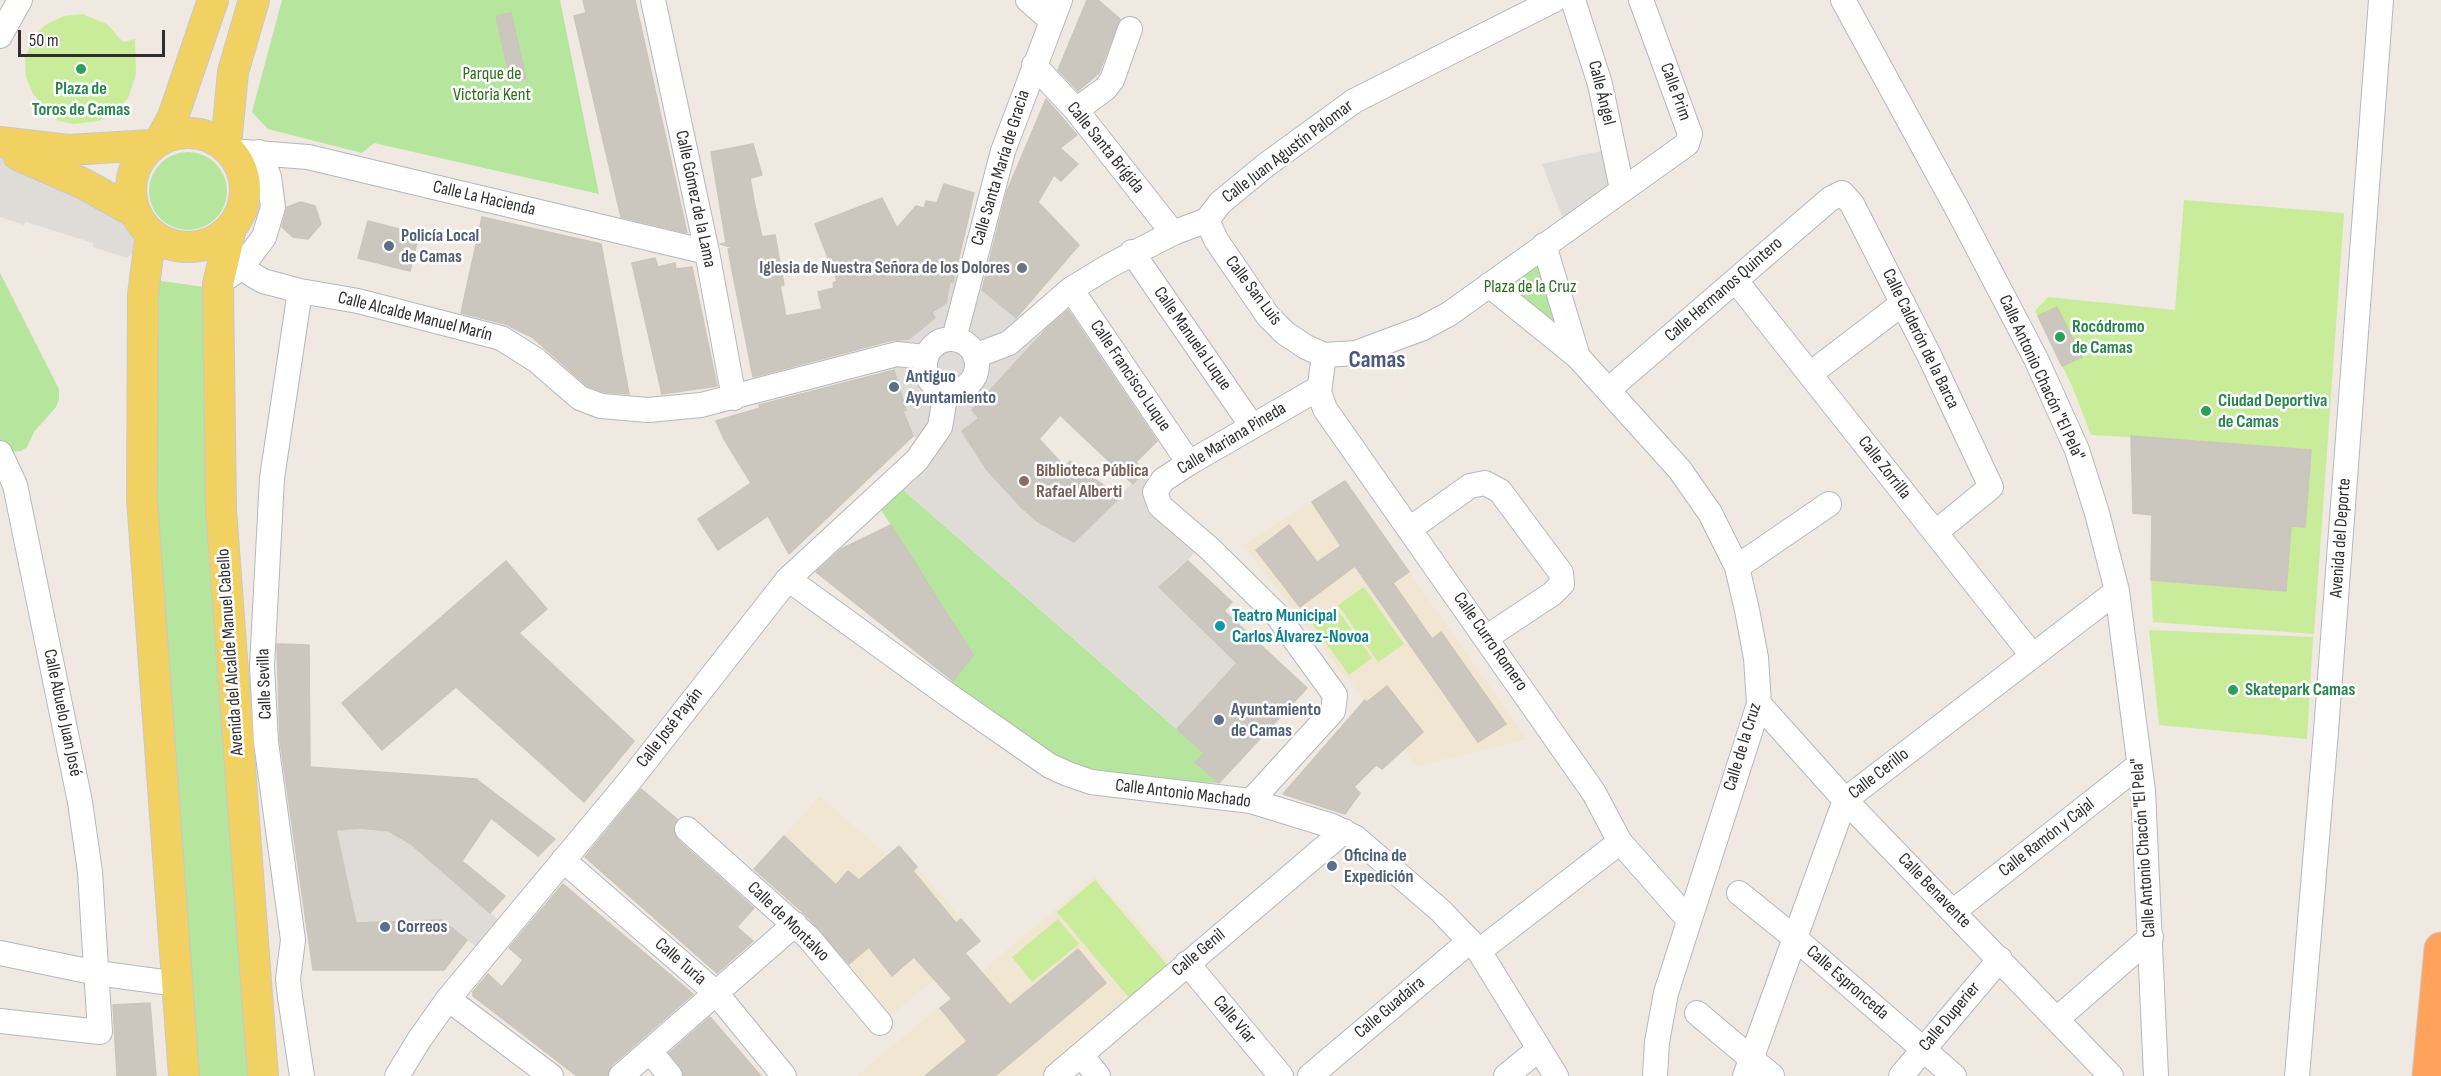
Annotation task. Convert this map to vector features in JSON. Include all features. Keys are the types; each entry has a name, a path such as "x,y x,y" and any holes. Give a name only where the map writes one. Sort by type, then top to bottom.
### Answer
{"highway":[{"path":"2429,1076 2441,949"}],"main road":[{"path":"184,1076 142,499 143,223 131,182 138,161 157,142 173,117 213,0"},
{"path":"0,143 21,157 84,184 170,244 192,247 214,242 238,219 246,196 238,150 233,72 254,0"},
{"path":"0,143 68,150 157,142 183,133 195,133 238,150"},
{"name":"Avenida del Alcalde Manuel Cabello","path":"231,228 223,565 263,1076"}],"street":[{"path":"0,36 20,0"},
{"name":"Calle Gómez de la Lama","path":"653,0 707,252 734,398"},
{"path":"1028,0 1056,10"},
{"name":"Calle Juan Agustín Palomar","path":"975,356 1009,342 1071,289 1132,252 1207,220 1220,203 1266,165 1354,101 1554,0"},
{"name":"Calle Ángel","path":"1573,0 1600,84 1622,189"},
{"name":"Calle Prim","path":"1622,189 1682,149 1690,140 1641,0"},
{"name":"Calle Antonio Chacón \"El Pela\"","path":"1843,0 1960,214 2063,416 2077,450 2117,591 2139,765 2151,938 2156,1076"},
{"name":"Avenida del Deporte","path":"2297,1076 2324,767 2381,0"},
{"name":"Calle Santa María de Gracia","path":"954,339 1003,151 1056,10"},
{"path":"1076,110 1105,89 1112,81 1130,29"},
{"name":"Calle Santa Brígida","path":"1034,65 1076,110 1173,233"},
{"path":"230,276 264,237 273,207 269,177 238,150"},
{"name":"Calle La Hacienda","path":"238,150 308,157 707,252"},
{"path":"1323,355 1339,356 1379,347 1423,328 1489,285 1622,189"},
{"name":"Calle Hermanos Quintero","path":"1608,390 1830,199 1842,193"},
{"name":"Calle Calderón de la Barca","path":"1842,193 1852,204 1903,303 1991,487 1936,532"},
{"name":"Calle San Luis","path":"1207,220 1216,240 1268,316 1286,333 1323,355"},
{"name":"Calle de la Cruz","path":"1544,245 1578,357"},
{"name":"Calle Manuela Luque","path":"1132,252 1252,426"},
{"name":"Calle Alcalde Manuel Marín","path":"230,276 358,301 501,338 544,366 580,398 601,406 648,410 701,405 897,354 925,357"},
{"name":"Calle Zorrilla","path":"1736,281 2032,655"},
{"name":"Calle de la Cruz","path":"1489,285 1578,357 1680,470 1710,513 1737,567 1756,658 1759,704 1666,993 1657,1042 1655,1076"},
{"name":"Calle Francisco Luque","path":"1071,289 1189,464"},
{"name":"Calle Sevilla","path":"300,291 272,478 262,666 266,742 292,940 288,979 302,1076"},
{"path":"1810,374 1903,303"},
{"path":"954,339 967,344 975,356 976,371 968,385 954,391 946,391 928,379 925,357 933,345 954,339"},
{"name":"Calle Curro Romero","path":"1323,355 1320,388 1321,401 1325,409 1411,528 1594,793 1620,842 1688,920"},
{"name":"Calle Mariana Pineda","path":"1251,801 1333,711 1335,695 1277,615 1156,499 1159,485 1189,464 1320,388"},
{"name":"Calle José Payán","path":"397,1076 418,1040 448,999 632,778 788,579 917,460 940,427 946,391"},
{"name":"Calle Abuelo Juan José","path":"0,1021 100,1032 90,872 80,802 15,485 2,456"},
{"path":"1411,528 1470,486 1485,483 1500,491 1561,573 1562,584 1552,594 1487,637"},
{"path":"1737,567 1829,504"},
{"name":"Calle Antonio Machado","path":"788,579 1050,766 1068,774 1109,784 1251,801 1344,831 1402,875 1474,946 1556,1076"},
{"name":"Calle Cerillo","path":"1748,1067 1845,800 2117,591"},
{"name":"Calle Benavente","path":"1759,704 1845,800 2110,1076"},
{"name":"Calle Ramón y Cajal","path":"1954,911 2139,765"},
{"name":"Calle de Montalvo","path":"687,829 795,924 880,1023"},
{"name":"Calle Genil","path":"1056,1076 1344,831"},
{"name":"Calle Guadaira","path":"1310,1076 1474,946 1620,842"},
{"name":"Calle Turia","path":"563,860 716,993 784,1076"},
{"name":"Calle Espronceda","path":"1739,893 1796,939 1954,1076"},
{"path":"621,1076 795,924"},
{"path":"2057,1019 2151,938"},
{"path":"0,953 97,973 178,984"},
{"name":"Calle Duperier","path":"1901,1076 2000,959"},
{"name":"Calle Viar","path":"1187,963 1281,1076"},
{"path":"448,999 551,1076"},
{"path":"1697,1013 1748,1067 1772,1076"},
{"path":"1506,1076 1539,1049"},
{"path":"650,1051 670,1076"},
{"path":"1081,1055 1098,1076"}],"shaded area":[{"path":"0,144 142,224 133,253 127,258 93,247 93,243 26,222 24,225 0,217"},
{"path":"1614,148 1622,189 1567,229 1542,164"},
{"path":"955,276 968,280 1039,338 972,410 979,418 963,430 979,459 1001,486 1037,520 1074,542 1144,471 1160,484 1203,543 1180,569 1177,568 1159,587 1237,663 1177,729 901,488 927,447 913,436 903,411 906,409 885,344 915,333 932,312 946,302 950,281 953,283"},
{"path":"1345,481 1527,739 1416,766 1243,545"},
{"path":"820,796 887,855 899,846 980,941 887,1019 749,875"},
{"path":"360,828 389,831 411,844 507,927 485,954 442,920 356,923 336,830"},
{"path":"1095,876 1173,966 1040,1076 857,1076"}],"green space":[{"name":"Parque de Victoria Kent","path":"282,0 560,0 599,194 374,143 362,153 268,129 252,112"},
{"name":"Plaza de Toros de Camas","path":"82,14 107,24 123,42 135,39 136,74 128,98 113,113 99,121 73,124 56,120 58,114 44,106 33,94 26,77 25,58 34,37 45,25 64,16"},
{"path":"188,152 203,155 216,163 224,176 227,191 224,206 216,219 203,227 188,230 173,227 160,219 152,206 149,191 152,176 160,163 173,155"},
{"name":"Ciudad Deportiva de Camas","path":"2184,200 2344,213 2314,634 2153,622 2152,515 2133,513 2131,437 2091,435 2072,386 2035,311 2048,297 2175,310"},
{"name":"Plaza de la Cruz","path":"1540,255 1564,331 1498,285"},
{"path":"0,273 59,389 56,407 34,432 27,447 21,451 8,452 0,443"},
{"path":"154,280 211,288 253,1076 197,1076 155,575"},
{"path":"901,488 1204,753 1195,762 1219,783 1113,779 1056,759 948,686 973,655 880,508"},
{"path":"1364,587 1404,644 1378,662 1338,605"},
{"path":"1336,608 1372,658 1349,675 1313,625"},
{"name":"Skatepark Camas","path":"2149,630 2313,637 2307,739 2159,725"},
{"path":"1095,880 1169,967 1130,999 1057,912"},
{"path":"1058,919 1079,944 1032,982 1012,957"}],"building":[{"path":"583,0 635,0 687,233 621,217 574,16 586,13"},
{"path":"1087,0 1098,0 1120,19 1099,73 1078,91 1058,70"},
{"path":"511,13 526,79 511,82 496,16"},
{"path":"1046,99 1077,135 1060,148 1078,164 1061,181 1054,175 1038,202 1079,245 1016,318 982,290 1007,191"},
{"path":"753,144 762,175 750,178 755,206 762,237 775,235 784,285 780,286 786,316 822,309 818,292 834,288 833,283 837,281 815,224 882,198 897,228 916,206 924,208 926,201 937,203 944,184 974,193 953,283 950,281 946,303 932,312 935,318 909,339 893,340 753,377 728,249 734,248 720,244 726,243 711,152"},
{"path":"301,202 315,206 321,224 308,239 293,237 282,227 287,207"},
{"path":"482,217 601,244 629,394 604,392 587,386 532,337 505,324 461,313"},
{"name":"Policía Local de Camas","path":"368,221 419,234 410,271 358,258"},
{"path":"655,258 658,267 675,263 676,269 692,267 717,386 662,394 632,263"},
{"name":"Rocódromo de Camas","path":"2057,307 2082,357 2062,366 2038,316"},
{"path":"1068,310 1157,441 1136,462 1144,471 1133,484 1060,415 1039,439 1065,467 1070,461 1120,497 1074,542 1037,521 1021,507 987,470 962,431 979,418 972,410 1047,328"},
{"path":"894,370 906,410 903,411 913,436 789,554 768,516 718,550 698,519 751,483 724,439 716,421 760,408 759,405"},
{"path":"2131,436 2311,450 2305,527 2291,526 2286,591 2151,580 2152,515 2133,513"},
{"path":"1345,481 1409,572 1393,583 1432,639 1441,632 1506,724 1478,742 1355,566 1300,607 1256,550 1289,525 1317,562 1341,546 1312,502"},
{"path":"891,525 973,655 953,681 816,572 841,549"},
{"path":"506,561 547,609 519,633 634,741 584,802 456,687 382,750 342,703"},
{"path":"1188,561 1232,602 1224,611 1307,688 1219,783 1195,762 1204,753 1177,729 1237,663 1159,587"},
{"path":"277,644 309,645 310,767 476,779 555,839 538,856 491,818 462,861 505,896 490,913 411,844 389,831 360,828 336,830 356,923 442,920 467,940 444,970 313,970 280,741"},
{"path":"1387,686 1423,732 1382,769 1376,765 1354,787 1360,793 1345,814 1283,794 1365,700 1367,702"},
{"path":"641,789 677,819 673,827 678,840 754,908 737,927 753,941 717,973 585,857"},
{"path":"784,836 836,885 848,871 859,880 899,846 917,867 913,871 956,923 961,919 980,941 965,953 1010,1005 1078,949 1106,983 995,1076 925,1076 967,1041 940,1008 952,999 914,957 892,976 869,947 849,964 805,914 754,869"},
{"path":"563,884 693,994 612,1065 607,1076 577,1076 473,996 473,992 488,974 502,987 523,960 509,948"},
{"path":"150,1003 156,1076 117,1076 113,1005"},
{"path":"710,1017 761,1076 684,1076 681,1068 669,1053"}],"place":[{"name":"Plaza de Toros de Camas","path":"81,69"},
{"name":"Policía Local de Camas","path":"389,246"},
{"name":"Iglesia de Nuestra Señora de los Dolores","path":"1022,268"},
{"name":"Rocódromo de Camas","path":"2060,337"},
{"name":"Antiguo Ayuntamiento","path":"894,387"},
{"name":"Ciudad Deportiva de Camas","path":"2206,411"},
{"name":"Biblioteca Pública Rafael Alberti","path":"1024,481"},
{"name":"Teatro Municipal Carlos Álvarez-Novoa","path":"1220,626"},
{"name":"Skatepark Camas","path":"2233,690"},
{"name":"Ayuntamiento de Camas","path":"1219,720"},
{"name":"Oficina de Expedición","path":"1332,866"},
{"name":"Correos","path":"385,927"}],"district":[{"name":"Camas","path":"1377,361"}]}
